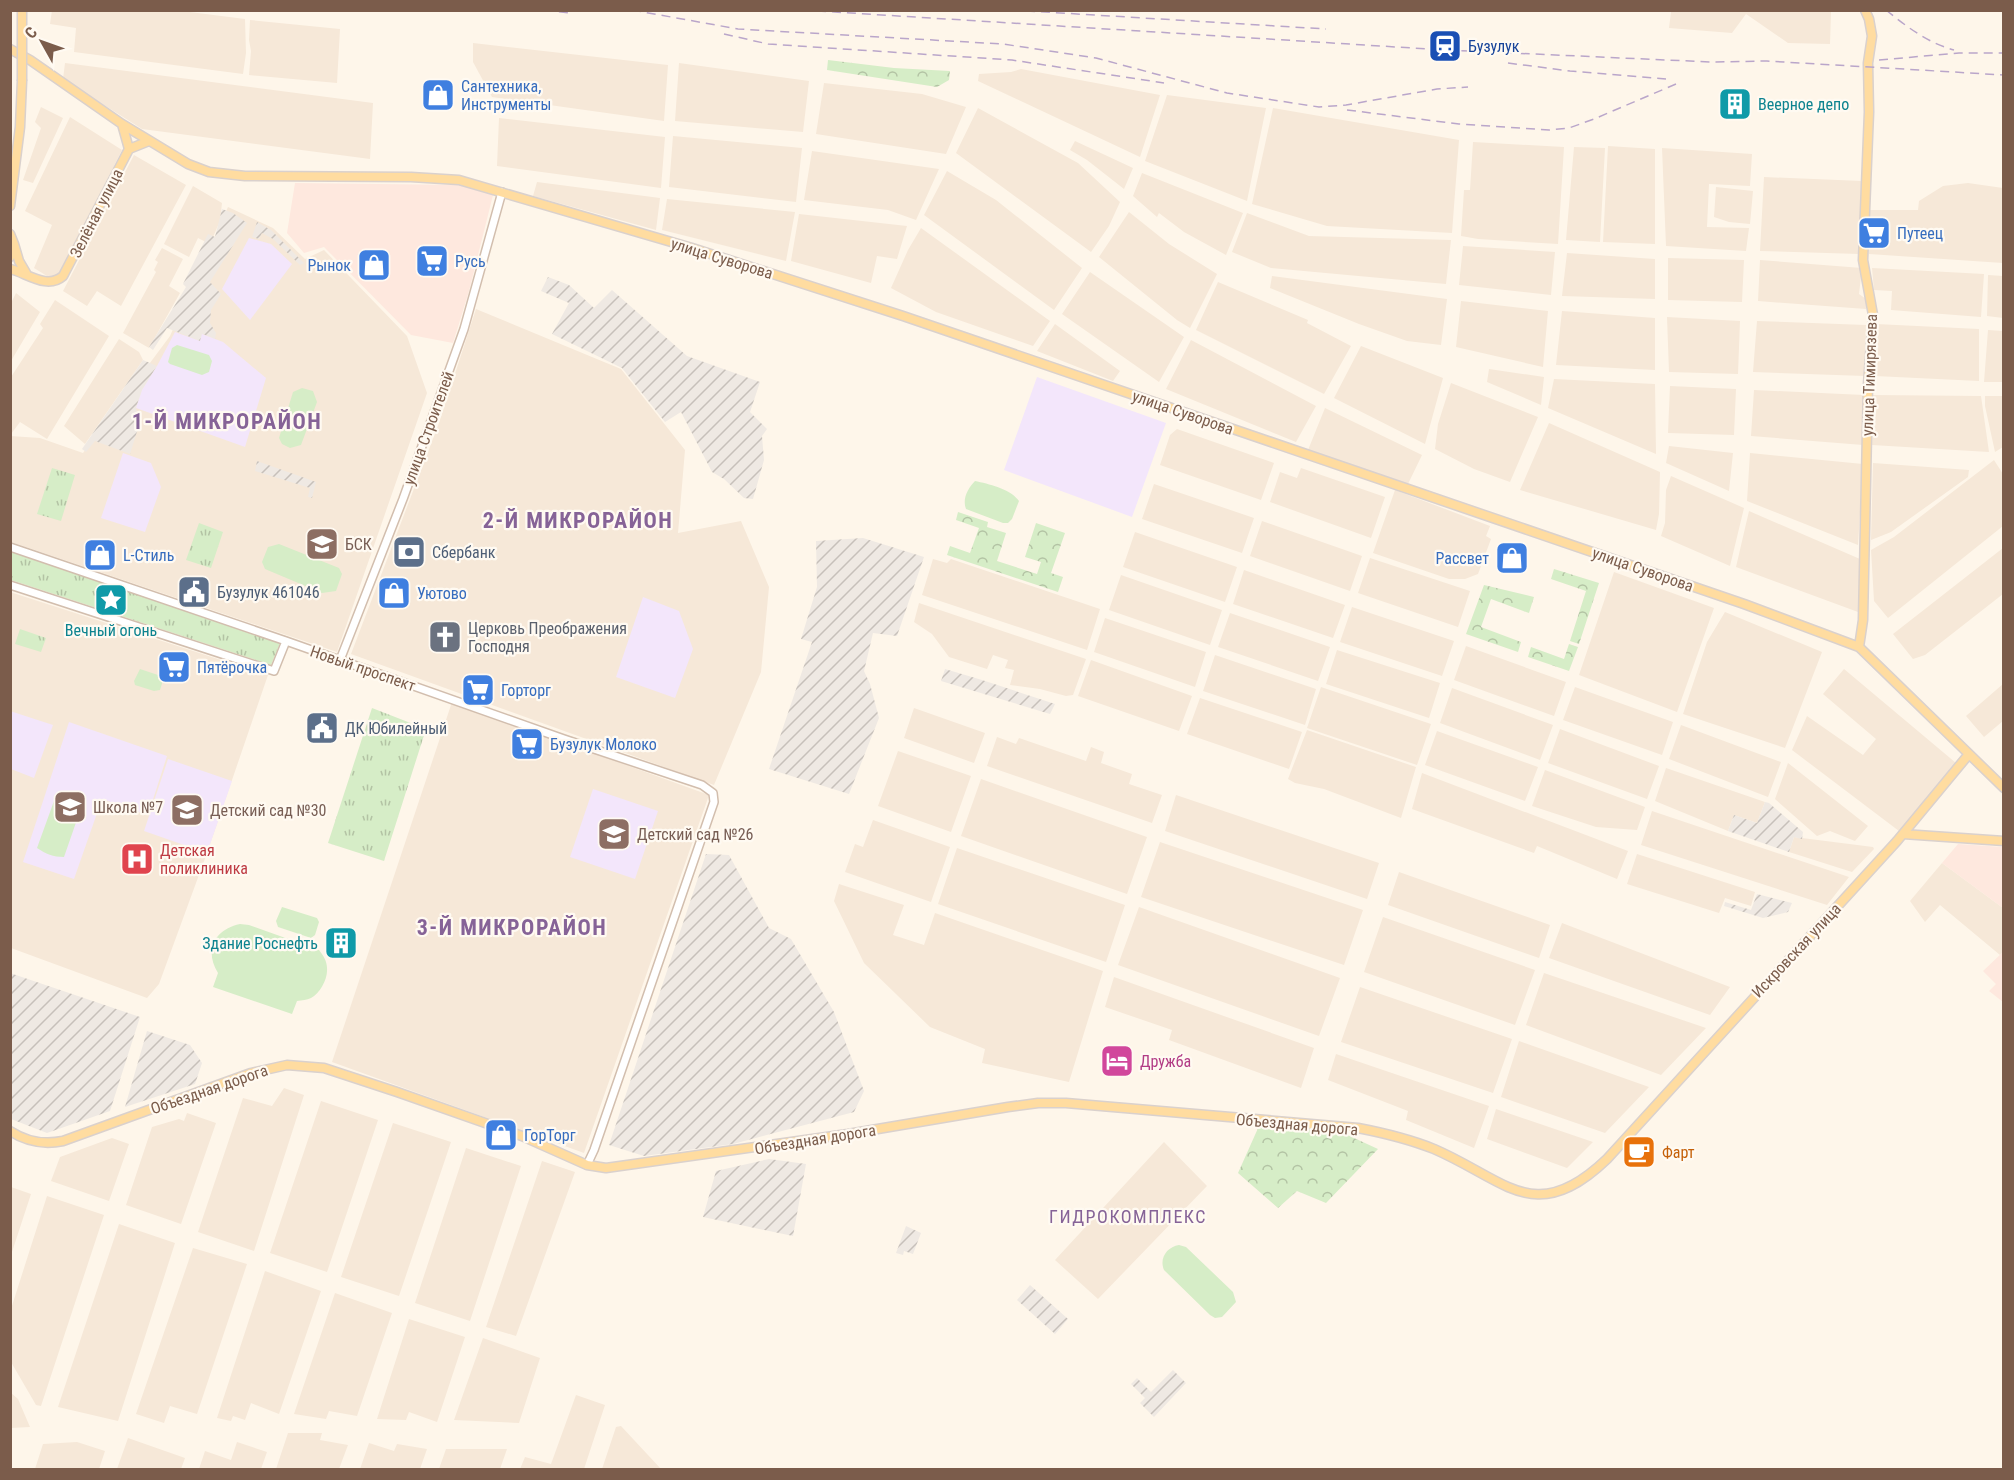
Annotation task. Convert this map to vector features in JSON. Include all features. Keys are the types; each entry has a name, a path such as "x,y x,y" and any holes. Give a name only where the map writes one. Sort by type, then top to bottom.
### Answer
{"main road":[{"path":"10,206 20,127 22,10"},
{"name":"улица Тимирязева","path":"1859,647 1863,620 1868,385 1873,315 1863,260 1871,31 1865,10"},
{"name":"улица Суворова","path":"10,49 24,56 149,141 188,164 209,172 246,176 447,179 502,192 692,248 914,319 1744,604 1859,647"},
{"path":"10,60 24,56"},
{"path":"122,124 129,149 149,141"},
{"name":"Зелёная улица","path":"26,274 38,280 53,282 63,276 129,149"},
{"path":"10,227 19,261 26,274"},
{"path":"10,257 12,239"},
{"path":"10,269 26,274"},
{"path":"1859,647 2004,789"},
{"name":"Искровская улица","path":"1621,1144 1903,834 1970,754"},
{"path":"1903,834 2004,841"},
{"name":"Объездная дорога","path":"10,1131 36,1143 63,1141 251,1073 277,1066 296,1065 324,1068 389,1089 522,1136 587,1165 606,1168 849,1134 1038,1103 1066,1103 1358,1128 1395,1135 1435,1149 1528,1195 1552,1193 1576,1185 1592,1173 1621,1144"}],"street":[{"name":"улица Строителей","path":"340,660 403,500 464,329 502,192"},
{"name":"Новый проспект","path":"10,547 286,641 564,740 702,784 712,793 714,802 587,1165"},
{"path":"10,585 274,671 286,641"}],"shaded area":[{"path":"52,10 174,10 245,19 246,53 243,74 74,52 76,28 50,24"},
{"path":"1654,11 1833,11 1831,12 1830,44 1788,43 1746,14 1732,33 1669,28 1671,12"},
{"path":"250,20 340,29 337,83 249,75"},
{"path":"473,43 668,65 664,121 492,97 473,62"},
{"path":"65,63 373,103 370,159 142,129 63,79"},
{"path":"679,63 809,81 803,132 675,121"},
{"path":"1021,69 1160,95 1140,157 978,81 979,74"},
{"path":"824,83 922,94 966,107 946,154 816,134"},
{"path":"1167,95 1266,108 1247,201 1145,161"},
{"path":"41,107 63,118 33,183 23,180 41,128 35,122"},
{"path":"978,108 1078,163 1120,202 1109,226 1091,252 956,153"},
{"path":"1273,108 1459,140 1452,233 1327,226 1252,204"},
{"path":"70,117 122,150 59,275 47,276 34,268 52,225 25,211"},
{"path":"499,118 665,137 661,188 497,166"},
{"path":"673,136 802,148 796,202 669,187"},
{"path":"1075,141 1133,168 1124,189 1087,160 1070,150"},
{"path":"1473,142 1564,147 1558,244 1461,236 1464,190 1470,190"},
{"path":"1608,146 1655,149 1655,244 1603,242"},
{"path":"1574,147 1605,148 1600,242 1566,240"},
{"path":"1662,148 1752,154 1750,186 1709,184 1707,227 1749,228 1746,251 1666,246"},
{"path":"812,151 939,169 916,220 888,210 804,200"},
{"path":"134,155 186,185 121,306 97,291 87,306 63,291"},
{"path":"947,171 996,200 1082,268 1054,310 924,215"},
{"path":"1142,173 1243,213 1226,255 1184,232 1159,213 1157,217 1133,196"},
{"path":"1764,177 1862,181 1859,254 1760,251"},
{"path":"537,182 660,198 656,230 533,196"},
{"path":"295,183 460,185 493,195 469,291 453,343 411,335 324,247 304,253 287,233"},
{"path":"1968,183 2003,188 2003,263 1869,254 1870,210 1918,210 1919,201 1943,186"},
{"path":"193,186 222,203 220,221 210,244 198,238 189,257 164,244"},
{"path":"1716,187 1753,191 1750,224 1729,222 1714,217"},
{"path":"667,199 795,212 786,261 662,230"},
{"path":"228,207 273,228 305,259 324,250 407,336 427,393 337,652 11,542 10,436 40,438 83,453 170,336"},
{"path":"222,209 233,213 247,223 210,282 221,294 211,310 210,323 216,333 215,339 203,334 200,341 167,328 153,350 149,347 186,287 183,284 208,234 215,237"},
{"path":"1129,212 1169,244 1217,274 1190,328 1099,257"},
{"path":"1247,213 1309,236 1451,240 1446,284 1271,268 1232,252"},
{"path":"799,214 907,226 897,259 877,256 871,283 791,261"},
{"path":"257,222 271,230 304,263 300,265 273,239 262,233 259,239 252,237"},
{"path":"921,228 1050,321 1033,346 936,312 891,288"},
{"path":"249,238 271,244 292,264 250,320 222,289"},
{"path":"1463,246 1555,252 1551,295 1459,285"},
{"path":"162,248 183,259 169,286 180,293 149,348 123,333 156,272 154,270 158,262 155,260"},
{"path":"1567,253 1655,259 1655,299 1562,296"},
{"path":"1668,258 1744,260 1742,302 1668,300"},
{"path":"1760,260 1862,268 1859,294 1866,299 1866,309 1758,301"},
{"path":"1872,268 1984,274 1981,317 1891,310 1892,291 1874,290"},
{"path":"1090,272 1184,337 1159,382 1062,314"},
{"path":"1988,275 2003,276 2003,318 1987,316"},
{"path":"1272,276 1447,299 1441,345 1407,341 1270,288"},
{"path":"548,277 569,285 594,308 612,290 687,356 760,382 750,412 767,429 762,436 764,460 753,499 744,498 724,479 712,472 681,412 665,422 622,368 552,334 569,303 541,291"},
{"path":"1218,282 1308,320 1307,323 1351,346 1324,394 1196,330"},
{"path":"16,293 40,312 11,361 11,303"},
{"path":"55,300 109,336 47,439 20,422 11,434 11,377 43,328 40,324"},
{"path":"1461,301 1548,311 1543,367 1456,347"},
{"path":"476,309 621,369 685,450 678,533 741,521 769,587 761,672 714,785 351,654 439,423"},
{"path":"1562,311 1655,318 1655,370 1556,365"},
{"path":"1667,317 1740,321 1738,374 1669,372"},
{"path":"1757,321 1866,325 1865,376 1753,372"},
{"path":"1055,324 1120,371 1113,381 1037,351"},
{"path":"1876,324 1979,329 1979,381 1875,376"},
{"path":"1988,330 2003,331 2003,382 1984,382"},
{"path":"175,332 200,341 202,334 223,342 266,378 245,447 136,408 142,390"},
{"path":"119,339 139,352 143,360 85,444 64,426"},
{"path":"1191,340 1316,406 1296,442 1166,389"},
{"path":"1361,346 1443,378 1425,444 1334,398"},
{"path":"143,360 157,366 142,390 136,408 140,422 130,454 95,441 86,452 82,449"},
{"path":"1489,369 1544,377 1541,405 1487,382"},
{"path":"1037,377 1166,423 1132,517 1004,470"},
{"path":"1554,379 1655,384 1656,454 1548,408"},
{"path":"1451,383 1538,417 1510,482 1474,469 1435,449 1438,424"},
{"path":"1670,386 1736,389 1734,435 1668,433"},
{"path":"1754,390 1864,395 1863,445 1751,436"},
{"path":"1873,395 1981,396 1989,452 1872,445"},
{"path":"1985,396 2003,396 2003,447 1995,452 1985,406"},
{"path":"1325,408 1422,455 1408,484 1308,450"},
{"path":"1549,423 1660,472 1659,514 1656,530 1520,490"},
{"path":"1177,429 1274,463 1261,500 1160,465 1170,435"},
{"path":"1669,446 1733,453 1729,491 1666,463"},
{"path":"123,453 151,463 161,487 145,532 101,518"},
{"path":"1750,453 1863,464 1858,545 1747,501"},
{"path":"1994,460 2003,474 2003,526 1888,618 1874,601 1871,550 1894,537"},
{"path":"257,461 316,482 312,498 308,497 310,488 255,471"},
{"path":"1873,463 1969,470 1968,477 1891,532 1871,540"},
{"path":"1301,468 1385,497 1371,538 1270,502 1280,472 1297,478"},
{"path":"1671,476 1744,508 1730,566 1661,536 1665,523 1666,490"},
{"path":"1154,484 1254,518 1242,553 1142,519"},
{"path":"1395,490 1490,526 1486,536 1491,539 1478,574 1465,579 1449,579 1373,553"},
{"path":"1749,511 1860,559 1858,612 1736,567"},
{"path":"1262,521 1362,556 1350,591 1250,556"},
{"path":"1135,532 1237,567 1225,602 1123,567"},
{"path":"863,538 924,557 897,636 873,633 864,671 879,718 849,794 769,769 812,642 801,639 817,587 816,541"},
{"path":"2003,548 2003,594 1925,655 1913,659 1893,634"},
{"path":"1370,558 1470,591 1458,627 1358,593"},
{"path":"933,559 947,563 951,559 1100,609 1087,650 922,595"},
{"path":"1244,570 1345,605 1333,638 1233,604"},
{"path":"1614,572 1714,608 1677,712 1579,675"},
{"path":"1121,575 1222,610 1210,645 1109,610"},
{"path":"10,592 268,675 159,984 147,998 11,948"},
{"path":"643,597 679,611 693,649 675,698 616,677"},
{"path":"919,603 1086,659 1073,695 1066,696 1040,689 1010,685 1014,670 1005,668 1008,660 993,655 987,669 949,657 932,634 914,622"},
{"path":"1352,607 1454,641 1442,676 1340,642"},
{"path":"1725,612 1822,652 1785,748 1683,714 1707,642"},
{"path":"1230,613 1330,647 1318,681 1218,647"},
{"path":"1105,618 1206,652 1195,687 1094,652"},
{"path":"1466,646 1566,682 1554,716 1454,680"},
{"path":"1337,650 1440,683 1429,718 1326,684"},
{"path":"1215,655 1316,689 1305,725 1203,691"},
{"path":"1091,660 1192,696 1179,731 1078,696"},
{"path":"945,669 1055,704 1050,714 941,681"},
{"path":"1844,669 1956,763 1899,831 1792,750 1807,716 1863,755 1876,739 1823,694"},
{"path":"2003,684 2003,721 1984,737 1966,716"},
{"path":"1321,687 1431,724 1417,765 1307,728"},
{"path":"1575,687 1673,722 1662,755 1563,720"},
{"path":"1452,688 1553,725 1540,760 1440,723"},
{"path":"1200,698 1302,732 1289,769 1187,734"},
{"path":"452,702 709,795 584,1153 332,1062"},
{"path":"914,708 985,733 974,763 904,738"},
{"path":"10,711 53,725 34,778 11,769"},
{"name":"Школа №7","path":"69,722 167,756 148,815 102,799 74,879 23,862"},
{"path":"1681,725 1781,762 1768,797 1669,759"},
{"path":"1560,729 1659,766 1647,799 1548,763"},
{"path":"1307,730 1416,767 1401,818 1324,789 1295,783 1288,779"},
{"path":"1437,731 1538,767 1525,801 1425,765"},
{"path":"997,737 1016,744 1019,738 1086,761 1091,747 1104,752 1101,763 1132,774 1129,784 1162,795 1152,823 987,766"},
{"path":"898,751 971,776 951,832 878,806"},
{"name":"Детский сад №30","path":"168,759 232,781 207,853 144,831"},
{"path":"1788,763 1868,826 1855,841 1830,831 1817,836 1775,799"},
{"path":"1666,768 1765,802 1757,823 1734,815 1728,831 1655,801"},
{"path":"1545,770 1645,807 1637,830 1596,827 1532,806"},
{"path":"1422,773 1628,851 1617,879 1537,846 1534,853 1412,809"},
{"path":"981,779 1147,837 1127,894 961,836"},
{"name":"Детский сад №26","path":"593,789 658,811 635,879 570,857"},
{"path":"1176,795 1379,863 1367,899 1165,831"},
{"path":"1765,802 1803,832 1802,839 1794,837 1789,852 1728,831 1734,815 1757,823"},
{"path":"1652,811 1849,877 1827,905 1641,845"},
{"path":"873,820 950,847 931,902 845,872 855,844 863,847"},
{"path":"1794,837 1873,847 1874,849 1852,872 1789,852"},
{"path":"1160,842 1363,910 1344,965 1141,897"},
{"path":"1958,844 2003,847 2003,908 1942,863"},
{"path":"957,848 1125,905 1106,962 938,904"},
{"path":"706,854 729,855 769,928 791,939 834,1012 864,1091 854,1112 733,1144 644,1156 609,1145"},
{"path":"1637,854 1755,892 1751,906 1725,898 1719,913 1627,884"},
{"path":"1942,863 2003,908 2003,952 2000,955 1940,905 1925,922 1910,901"},
{"path":"1399,872 1550,925 1539,958 1388,905"},
{"path":"839,884 904,905 893,935 924,945 935,913 1103,971 1069,1082 982,1063 985,1049 930,1027 864,963 834,901"},
{"path":"1757,894 1792,903 1788,912 1763,918 1724,906 1725,902 1751,910"},
{"path":"1139,907 1340,978 1319,1036 1118,965"},
{"path":"1383,917 1535,970 1515,1025 1364,972"},
{"path":"1562,923 1730,987 1710,1015 1549,958"},
{"path":"2003,952 2003,1002 1989,991 1996,984 1983,971"},
{"path":"10,973 140,1017 110,1111 47,1133 11,1119"},
{"path":"1544,973 1706,1028 1661,1075 1526,1025"},
{"path":"1114,977 1314,1048 1301,1088 1169,1040 1172,1030 1105,1007"},
{"path":"1360,987 1512,1039 1493,1093 1341,1042"},
{"path":"147,1031 190,1045 202,1063 195,1084 125,1107"},
{"path":"1519,1041 1649,1087 1605,1133 1501,1097"},
{"path":"1336,1054 1489,1106 1474,1148 1406,1120 1408,1111 1328,1080"},
{"path":"284,1088 304,1095 254,1251 198,1232 243,1098 272,1106"},
{"path":"321,1101 378,1120 327,1272 270,1253"},
{"path":"1496,1109 1593,1142 1567,1168 1487,1139"},
{"path":"187,1113 216,1123 181,1224 126,1205 152,1127 179,1119 184,1121"},
{"path":"393,1123 451,1142 399,1296 341,1277"},
{"path":"112,1138 129,1144 109,1201 51,1181 60,1157"},
{"path":"1164,1142 1207,1186 1098,1299 1055,1260"},
{"path":"466,1148 521,1166 470,1321 415,1303"},
{"path":"769,1159 806,1164 793,1236 703,1217 716,1171"},
{"path":"542,1161 575,1172 516,1336 486,1327"},
{"path":"10,1187 31,1194 11,1255"},
{"path":"47,1196 104,1215 41,1406 36,1405 11,1362 10,1312"},
{"path":"119,1224 175,1243 118,1421 58,1407"},
{"path":"906,1226 921,1233 913,1254 904,1251 903,1255 896,1253"},
{"path":"193,1248 247,1264 197,1414 170,1406 164,1423 136,1414"},
{"path":"265,1271 321,1291 279,1414 251,1403 245,1420 233,1416 231,1421 217,1418"},
{"path":"1030,1285 1068,1319 1055,1334 1017,1300"},
{"path":"335,1293 392,1313 357,1416 329,1411 326,1419 294,1414"},
{"path":"409,1319 465,1337 437,1422 409,1412 406,1420 377,1419"},
{"path":"483,1338 540,1358 519,1423 454,1420"},
{"path":"1173,1370 1186,1383 1154,1417 1140,1403 1145,1398 1131,1384 1137,1378 1151,1392"},
{"path":"10,1392 18,1399 30,1427 11,1428"},
{"path":"576,1395 605,1405 584,1469 520,1469 525,1457 551,1464"},
{"path":"621,1426 661,1469 602,1469 616,1427"},
{"path":"288,1433 322,1433 320,1440 348,1445 339,1469 276,1469"},
{"path":"128,1438 185,1458 181,1469 117,1469"},
{"path":"77,1442 105,1451 99,1469 35,1469 43,1444"},
{"path":"237,1442 267,1452 261,1469 199,1469 205,1451 231,1460"},
{"path":"369,1443 394,1451 397,1444 427,1449 420,1469 360,1469"},
{"path":"446,1449 507,1449 500,1469 439,1469"}],"green space":[{"path":"828,60 894,68 950,71 949,80 937,87 827,70"},
{"path":"177,345 209,355 212,361 209,372 202,375 170,364 168,362 172,348"},
{"path":"302,388 313,391 317,402 301,445 290,448 282,444 279,438 293,392"},
{"path":"52,468 75,475 61,521 37,514"},
{"path":"975,481 1005,490 1019,501 1008,523 966,509 966,494"},
{"path":"958,512 988,522 987,527 1006,533 997,561 1037,574 1041,562 1025,557 1036,523 1065,533 1051,573 1063,577 1058,592 947,555 950,546 970,553 979,528 956,520"},
{"path":"199,523 223,532 211,568 186,560"},
{"path":"279,544 339,568 342,574 336,591 322,593 265,569 262,562 268,547"},
{"path":"11,552 280,643 271,665 11,580"},
{"path":"1554,569 1599,583 1579,644 1570,641 1586,591 1551,579"},
{"path":"1484,585 1534,597 1529,613 1491,599 1481,627 1521,642 1518,652 1466,634"},
{"path":"20,629 46,638 41,652 15,644"},
{"path":"1569,644 1578,647 1569,671 1528,657 1531,647 1564,659"},
{"path":"140,669 164,677 160,690 154,691 135,685 134,681"},
{"path":"372,708 426,729 384,861 328,843"},
{"path":"54,801 72,805 80,811 64,857 50,855 37,848"},
{"path":"282,907 317,918 319,922 315,935 311,938 278,927 276,921"},
{"path":"240,924 249,925 319,950 323,956 327,972 323,985 311,998 297,1001 292,1014 213,987 218,973 212,956 214,942 224,931"},
{"path":"1259,1126 1341,1132 1378,1149 1326,1203 1297,1191 1278,1208 1238,1173"},
{"path":"1179,1245 1186,1247 1233,1292 1236,1302 1222,1317 1215,1318 1210,1315 1164,1270 1163,1257 1171,1248"}],"railway":[{"path":"544,10 570,13"},
{"path":"632,10 738,29 1003,44 1096,58 1227,93 1319,107 1346,105 1437,89 1468,87"},
{"path":"802,10 1445,50 1711,62 1767,61 2004,75"},
{"path":"1011,10 1326,29"},
{"path":"1886,10 1927,39 1954,50"},
{"path":"724,34 768,44 1012,60 1164,83"},
{"path":"1879,60 1959,53 2004,53"},
{"path":"1508,63 1666,79"},
{"path":"1347,110 1459,124 1549,130 1569,128 1594,119 1676,84"}],"place":[{"name":"Бузулук","path":"1445,46"},
{"name":"Сантехника, Инструменты","path":"438,95"},
{"name":"Веерное депо","path":"1735,104"},
{"name":"Путеец","path":"1874,233"},
{"name":"Русь","path":"432,261"},
{"name":"Рынок","path":"374,265"},
{"name":"БСК","path":"322,544"},
{"name":"Сбербанк","path":"409,552"},
{"name":"L-Стиль","path":"100,555"},
{"name":"Рассвет","path":"1512,558"},
{"name":"Бузулук 461046","path":"194,592"},
{"name":"Уютово","path":"394,593"},
{"name":"Вечный огонь","path":"111,600"},
{"name":"Церковь Преображения Господня","path":"445,637"},
{"name":"Пятёрочка","path":"174,667"},
{"name":"Горторг","path":"478,690"},
{"name":"ДК Юбилейный","path":"322,728"},
{"name":"Бузулук Молоко","path":"527,744"},
{"name":"Школа №7","path":"70,807"},
{"name":"Детский сад №30","path":"187,810"},
{"name":"Детский сад №26","path":"614,834"},
{"name":"Детская поликлиника","path":"137,859"},
{"name":"Здание Роснефть","path":"341,943"},
{"name":"Дружба","path":"1117,1061"},
{"name":"ГорТорг","path":"501,1135"},
{"name":"Фарт","path":"1639,1152"}],"district":[{"name":"1-Й МИКРОРАЙОН","path":"227,421"},
{"name":"2-Й МИКРОРАЙОН","path":"578,520"},
{"name":"3-Й МИКРОРАЙОН","path":"512,927"},
{"name":"ГИДРОКОМПЛЕКС","path":"1128,1217"}]}
